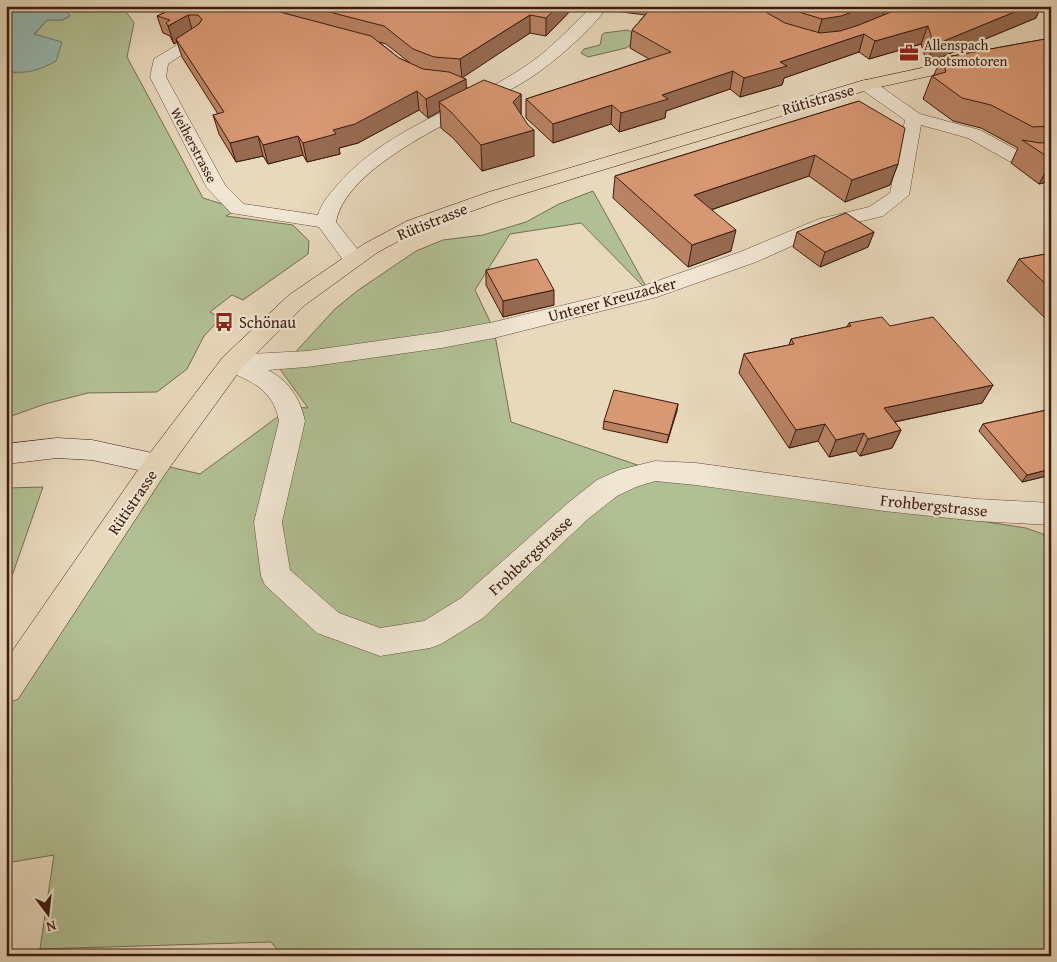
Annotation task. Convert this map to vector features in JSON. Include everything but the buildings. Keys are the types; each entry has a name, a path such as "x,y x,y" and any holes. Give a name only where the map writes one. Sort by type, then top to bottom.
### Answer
{"main road":[{"name":"Rütistrasse","path":"6,688 157,464 232,363 297,300 370,248 414,225 496,196 867,84 989,58"}],"street":[{"path":"354,259 326,222 331,205 359,172 412,135 524,75 554,54 600,6"},
{"name":"Weiherstrasse","path":"198,38 160,62 158,77 217,188 238,209 326,222"},
{"path":"867,84 914,118 974,134 1016,157 1028,159 1051,156"},
{"path":"477,86 496,91"},
{"name":"Unterer Kreuzacker","path":"232,363 307,359 441,340 494,330 649,292 748,257 826,224 876,212 899,195 914,118"},
{"name":"Frohbergstrasse","path":"232,363 262,376 280,391 291,407 292,421 268,522 276,576 328,623 380,642 430,634 472,608 578,511 607,488 629,478 654,471 696,474 940,506 1051,514"},
{"path":"6,454 57,448 92,450 157,464"}],"green space":[{"path":"61,6 122,6 134,23 127,57 203,198 238,209 226,216 293,225 309,241 308,254 243,300 232,295 210,312 221,318 204,336 187,369 157,392 88,393 45,404 6,418 6,71 16,73 34,35 47,20 62,20 70,16"},
{"path":"628,30 636,36 635,42 626,48 588,57 581,53 584,49 600,45 604,33"},
{"path":"593,191 649,292 581,223 510,234 475,290 494,330 511,422 655,471 1026,528 1051,537 1051,956 283,956 271,942 40,949 54,855 6,863 6,688 157,464 200,474 291,407 308,408 280,369 335,309 357,291 416,251 443,240 483,235 526,222 559,204"},
{"path":"43,487 12,576 6,585 6,488"}],"water":[{"path":"18,6 61,6 70,16 62,20 47,20 34,34 62,42 56,61 32,71 6,71 6,12"}],"place":[{"name":"Allenspach Bootsmotoren","path":"909,53"},
{"name":"Schönau","path":"224,322"}]}
